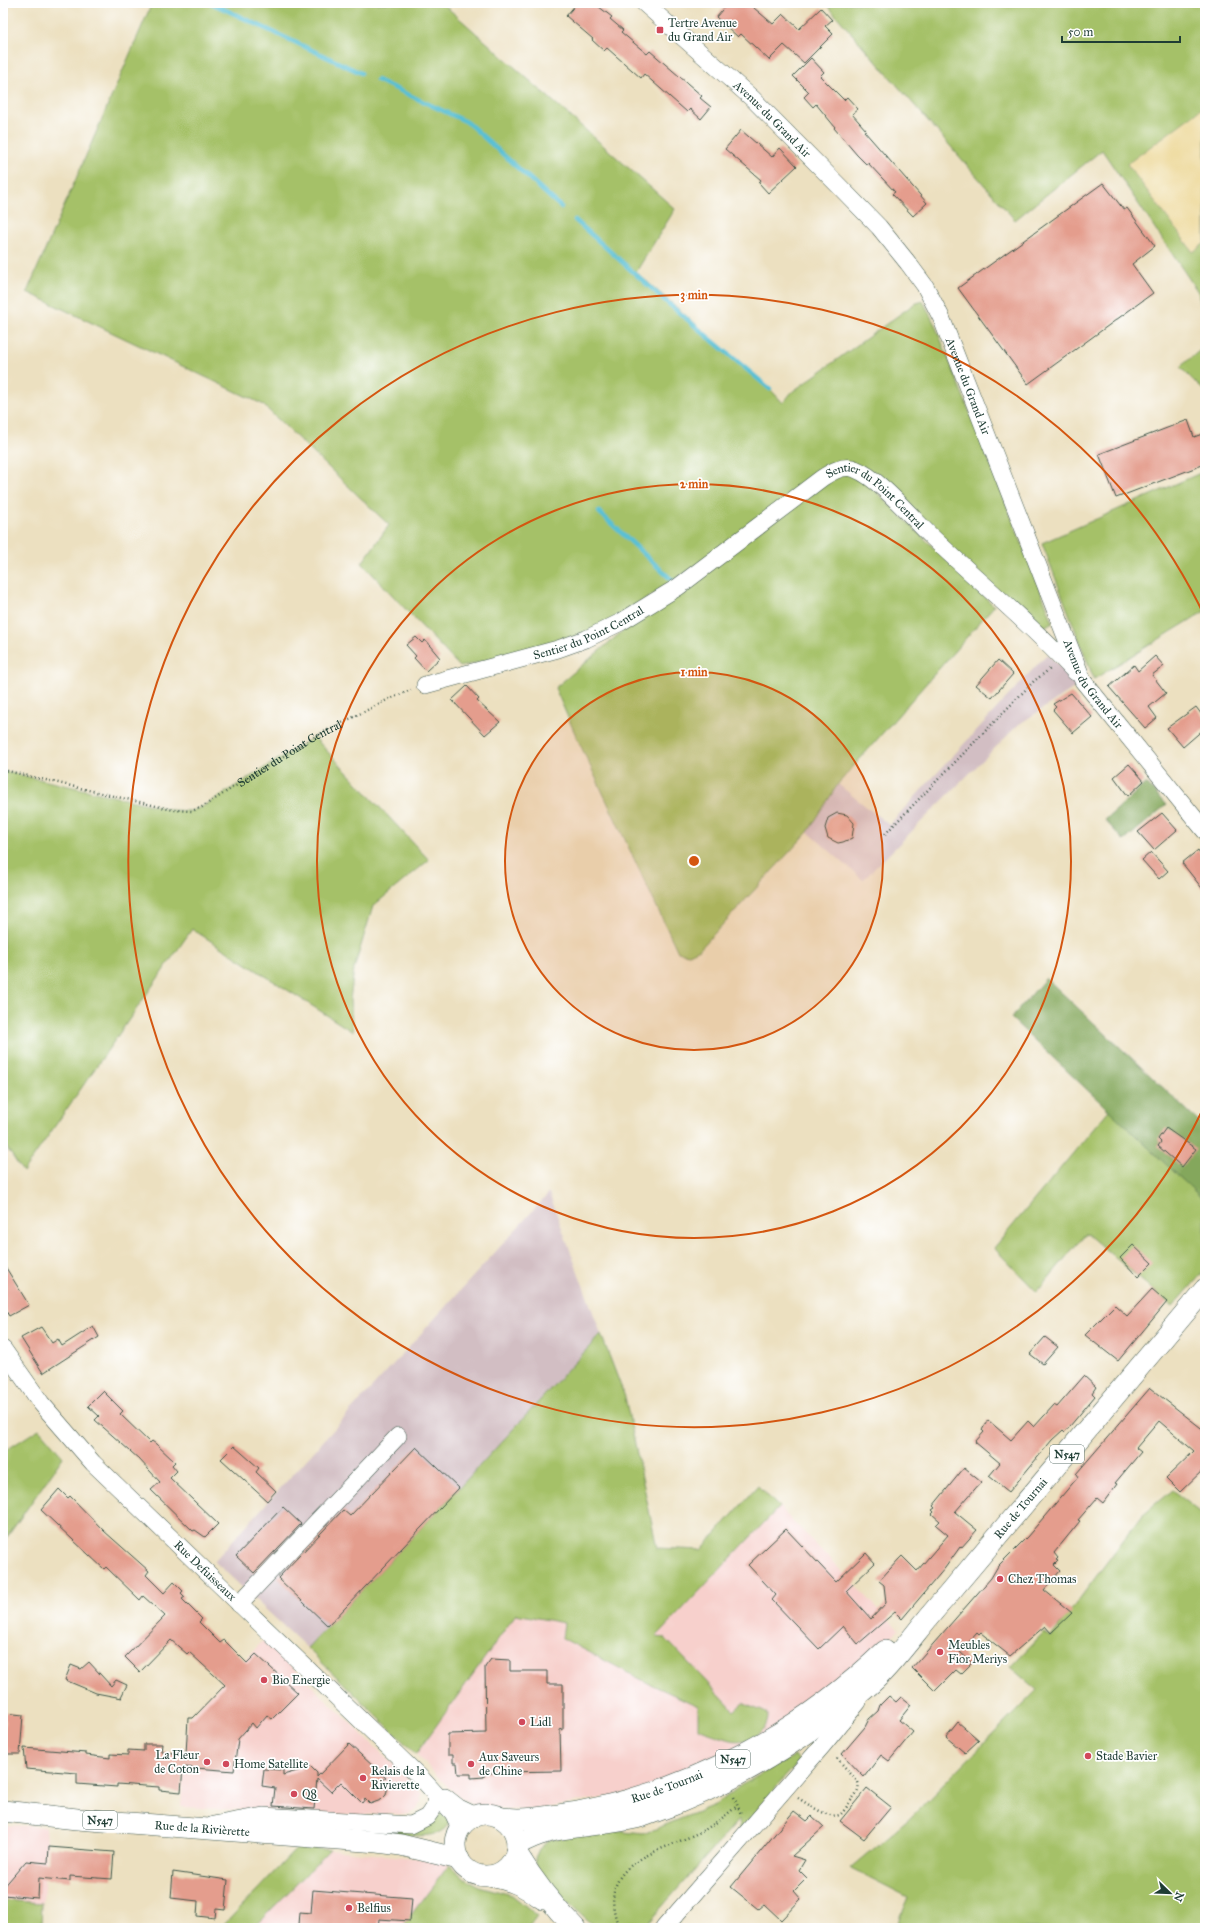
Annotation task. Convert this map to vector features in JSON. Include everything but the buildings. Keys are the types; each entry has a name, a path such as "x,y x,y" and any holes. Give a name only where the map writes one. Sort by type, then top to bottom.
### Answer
{"main road":[{"name":"Rue de Tournai","path":"517,1848 533,1837 547,1833 625,1820 668,1807 727,1782 788,1746 833,1714 876,1679 913,1638 928,1617 1205,1289"},
{"name":"Rue de Tournai","path":"502,1818 535,1818 602,1807 638,1798 725,1763 761,1745 817,1708 869,1666 907,1629 928,1617"},
{"name":"Rue de la Rivièrette","path":"3,1811 77,1819 360,1840 401,1845 459,1859"},
{"path":"555,1908 526,1887 506,1878 471,1872 459,1859 455,1842 464,1826 484,1814 502,1818 513,1829 517,1848 532,1877 555,1908 575,1928"},
{"name":"Rue de la Rivièrette","path":"401,1845 440,1839 464,1826"},
{"path":"489,1876 505,1869 512,1862 517,1848"}],"street":[{"name":"Avenue du Grand Air","path":"644,3 754,99 879,227 925,286 944,323 1083,681 1205,831"},
{"name":"Sentier du Point Central","path":"425,685 558,649 586,639 621,622 678,587 822,478 848,467 874,479 931,537 1064,660 1083,681"},
{"name":"Rue Defuisseaux","path":"3,1349 41,1403 93,1463 423,1780 459,1808 464,1826"},
{"path":"239,1604 398,1436"},
{"name":"Rue de Tournai","path":"664,1928 823,1746 876,1679"},
{"path":"750,1769 760,1754 797,1731 799,1727 797,1722"},
{"path":"668,1807 675,1794 721,1775 725,1769 725,1763"},
{"name":"Rue Defuisseaux","path":"423,1780 464,1826"},
{"path":"198,1828 263,1816 411,1825 427,1817 436,1804 435,1795"}],"path":[{"path":"885,834 1034,681 1064,660"},
{"name":"Sentier du Point Central","path":"3,770 173,810 192,811 228,793 314,737 387,700 425,685"},
{"path":"784,1790 827,1815 834,1817 841,1814 858,1791 858,1782 838,1759 823,1746"},
{"path":"619,1928 612,1901 616,1886 631,1866 648,1853 678,1842 718,1822 737,1806"}],"shaded area":[{"path":"1047,654 1080,684 1018,725 863,880 808,832 838,784 889,825"},
{"path":"549,1193 601,1334 459,1488 307,1648 214,1561"},
{"path":"779,1507 899,1630 808,1707 750,1746 643,1791 534,1810 497,1809 475,1806 452,1791 416,1754 515,1614 656,1637"},
{"path":"264,1640 417,1787 421,1794 421,1802 417,1810 409,1814 353,1815 181,1807 188,1718"},
{"path":"3,1825 46,1827 47,1844 41,1928 3,1928"},
{"path":"330,1850 437,1860 449,1865 405,1928 253,1928"}],"green space":[{"path":"152,3 442,3 675,209 636,272 770,389 783,403 792,392 914,304 923,301 935,325 1053,622 1039,630 850,462 627,612 577,637 460,667 362,563 389,525 262,404 27,292"},
{"path":"825,3 1205,3 1205,326 1198,292 1102,150 1015,220"},
{"path":"1205,346 1205,392 1180,367"},
{"path":"1205,471 1205,611 1094,679 1042,543"},
{"path":"838,474 856,474 865,481 994,606 838,784 808,832 700,949 689,954 678,952 555,688 643,614"},
{"path":"314,737 429,860 373,906 354,969 350,1000 353,1032 192,929 23,1172 3,1142 3,771 173,810 191,811 202,807"},
{"path":"1146,783 1166,805 1124,841 1105,820"},
{"path":"1046,978 1205,1127 1205,1201 1011,1018"},
{"path":"1109,1110 1205,1201 1205,1270 1173,1307 1086,1233 1037,1292 994,1248"},
{"path":"601,1334 625,1397 657,1548 701,1550 758,1486 779,1507 656,1637 665,1638 734,1711 743,1703 768,1714 765,1727 756,1736 750,1739 738,1741 727,1739 698,1729 698,1706 648,1683 562,1638 564,1623 516,1614 416,1754 307,1648 459,1488"},
{"path":"39,1429 63,1457 3,1543 3,1452"},
{"name":"Stade Bavier","path":"1172,1490 1204,1515 1205,1514 1205,1928 895,1928 908,1897 851,1868 908,1820 1037,1690 1010,1667 1044,1632 1051,1637 1142,1515"},
{"path":"795,1755 799,1761 740,1829 739,1819 646,1925 646,1928 597,1928 539,1877 535,1858 539,1849 549,1840 595,1829 643,1834 717,1804 740,1786"},
{"path":"442,1813 450,1821 446,1828 440,1832 423,1836 390,1833 390,1830 432,1820"},
{"path":"298,1847 330,1850 253,1928 221,1928"},
{"path":"449,1865 464,1878 479,1886 512,1895 538,1916 527,1928 401,1928"},
{"path":"3,1900 42,1903 41,1928 3,1928"}],"sand":[{"path":"1205,106 1205,243 1193,252 1127,164"}],"waterway":[{"path":"211,3 361,73"},
{"path":"377,80 467,122 561,207"},
{"path":"575,220 669,304 770,389"},
{"path":"599,512 674,582"}],"place":[{"name":"Tertre Avenue du Grand Air","path":"660,30"},
{"name":"Chez Thomas","path":"1000,1579"},
{"name":"Meubles Fior Meriys","path":"940,1652"},
{"name":"Bio Energie","path":"264,1680"},
{"name":"Lidl","path":"522,1722"},
{"name":"Stade Bavier","path":"1088,1756"},
{"name":"La Fleur de Coton","path":"207,1762"},
{"name":"Home Satellite","path":"226,1764"},
{"name":"Aux Saveurs de Chine","path":"471,1764"},
{"name":"Relais de la Rivierette","path":"363,1778"},
{"name":"Q8","path":"294,1794"},
{"name":"Belfius","path":"349,1908"}]}
